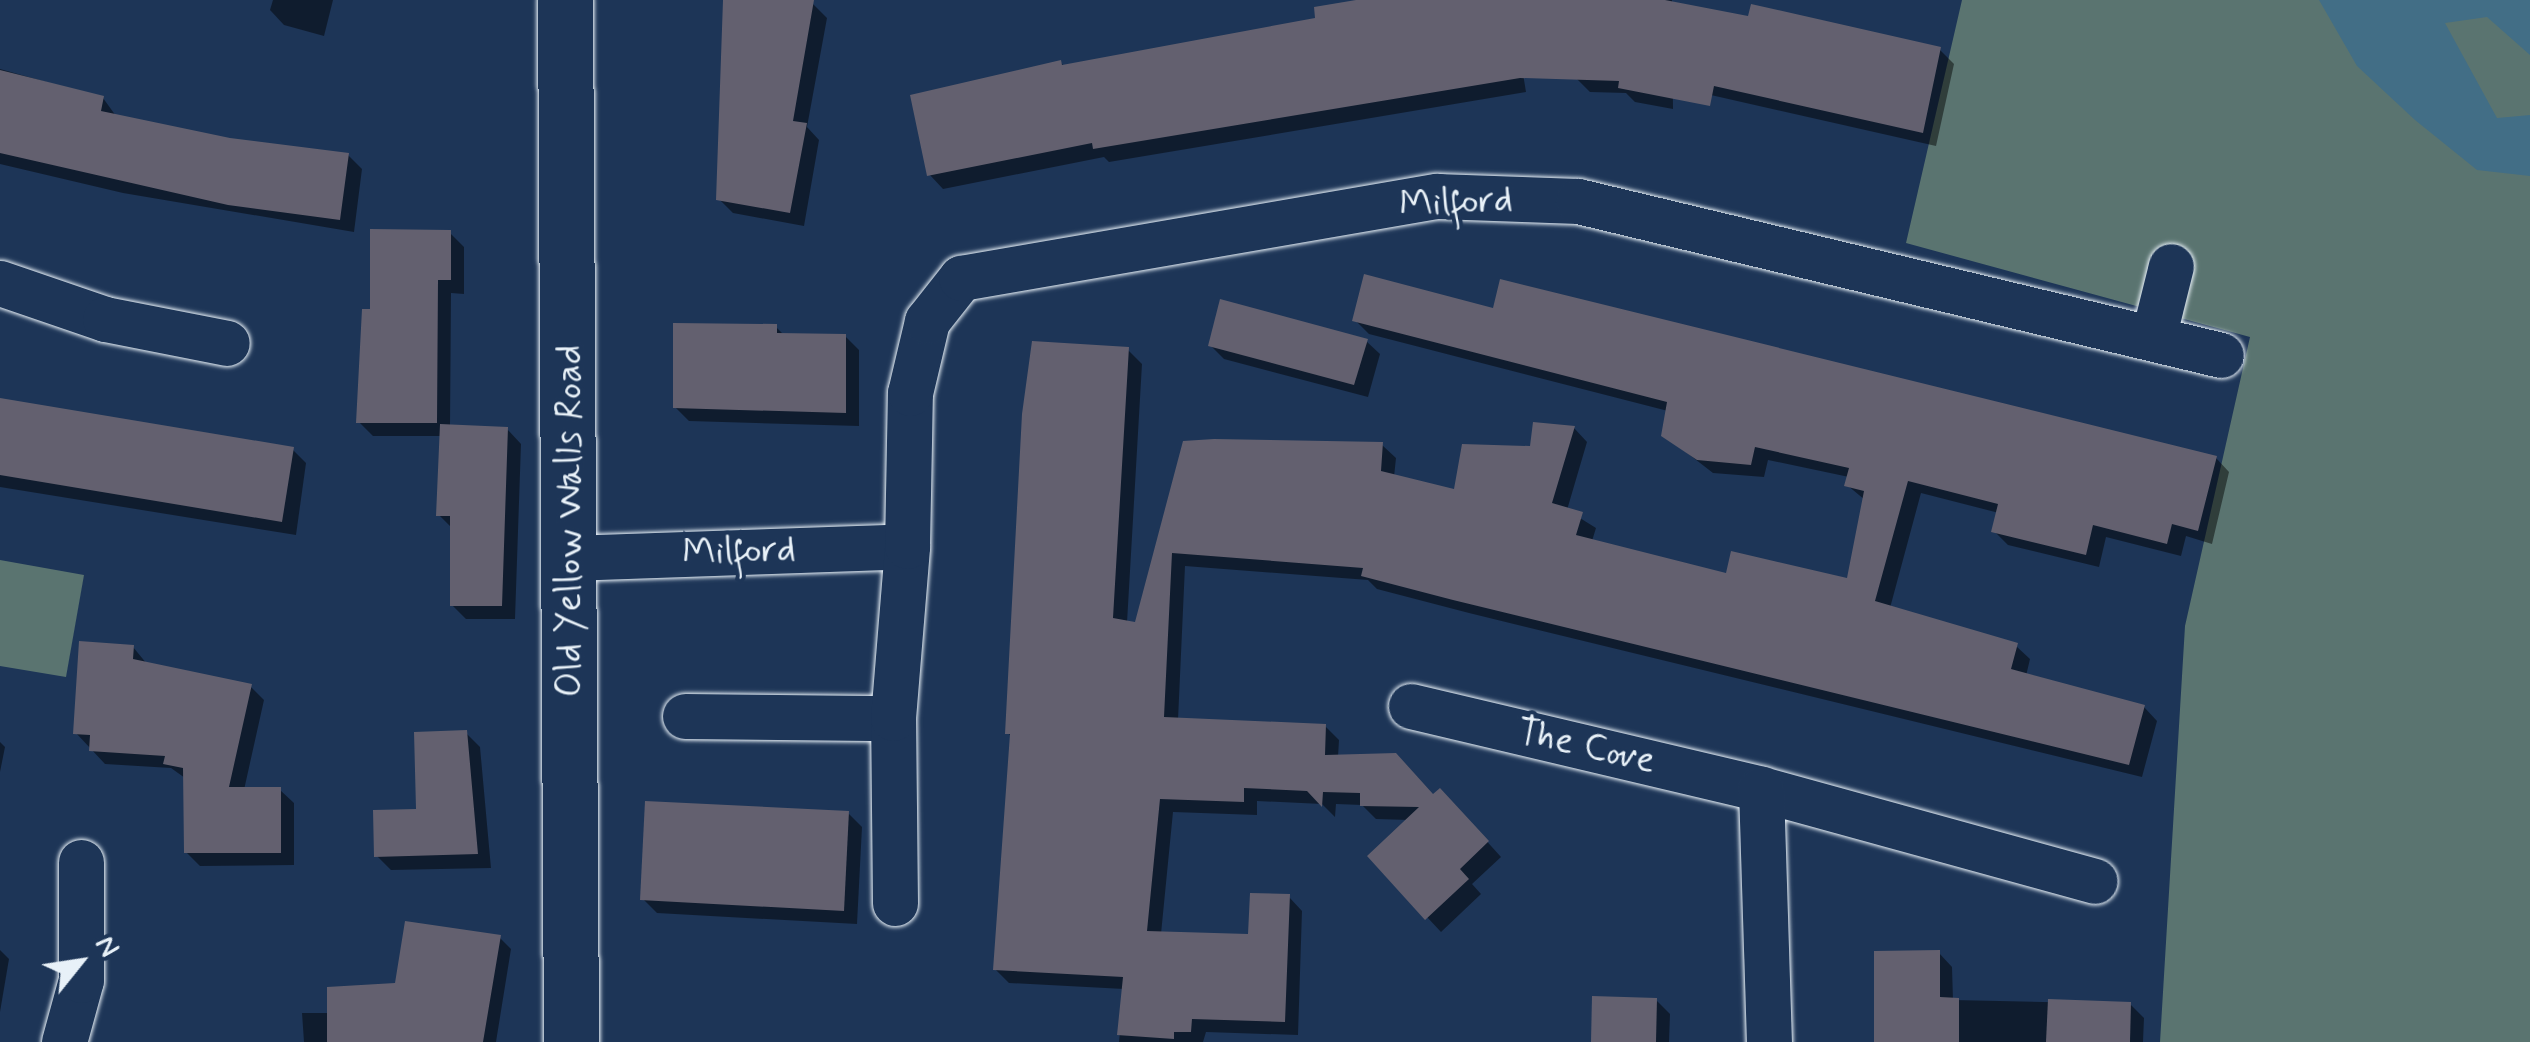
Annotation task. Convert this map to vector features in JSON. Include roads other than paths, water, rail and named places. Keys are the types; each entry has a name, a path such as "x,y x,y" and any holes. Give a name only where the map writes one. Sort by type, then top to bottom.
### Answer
{"street":[{"name":"Old Yellow Walls Road","path":"565,0 571,1042"},
{"name":"Milford","path":"895,903 892,718 907,546 910,394 927,322 961,278 1437,196 1578,201 2221,355"},
{"path":"2153,338 2171,266"},
{"path":"0,283 105,319 227,343"},
{"name":"Milford","path":"570,558 907,546"},
{"name":"The Cove","path":"1411,706 1761,789 2095,881"},
{"path":"684,716 892,718"},
{"path":"1761,789 1769,1042"},
{"path":"64,1042 81,980 81,862"}],"water":[{"path":"2319,0 2530,0 2530,55 2487,17 2445,23 2497,118 2530,115 2530,176 2477,170 2415,120 2357,66"}]}
